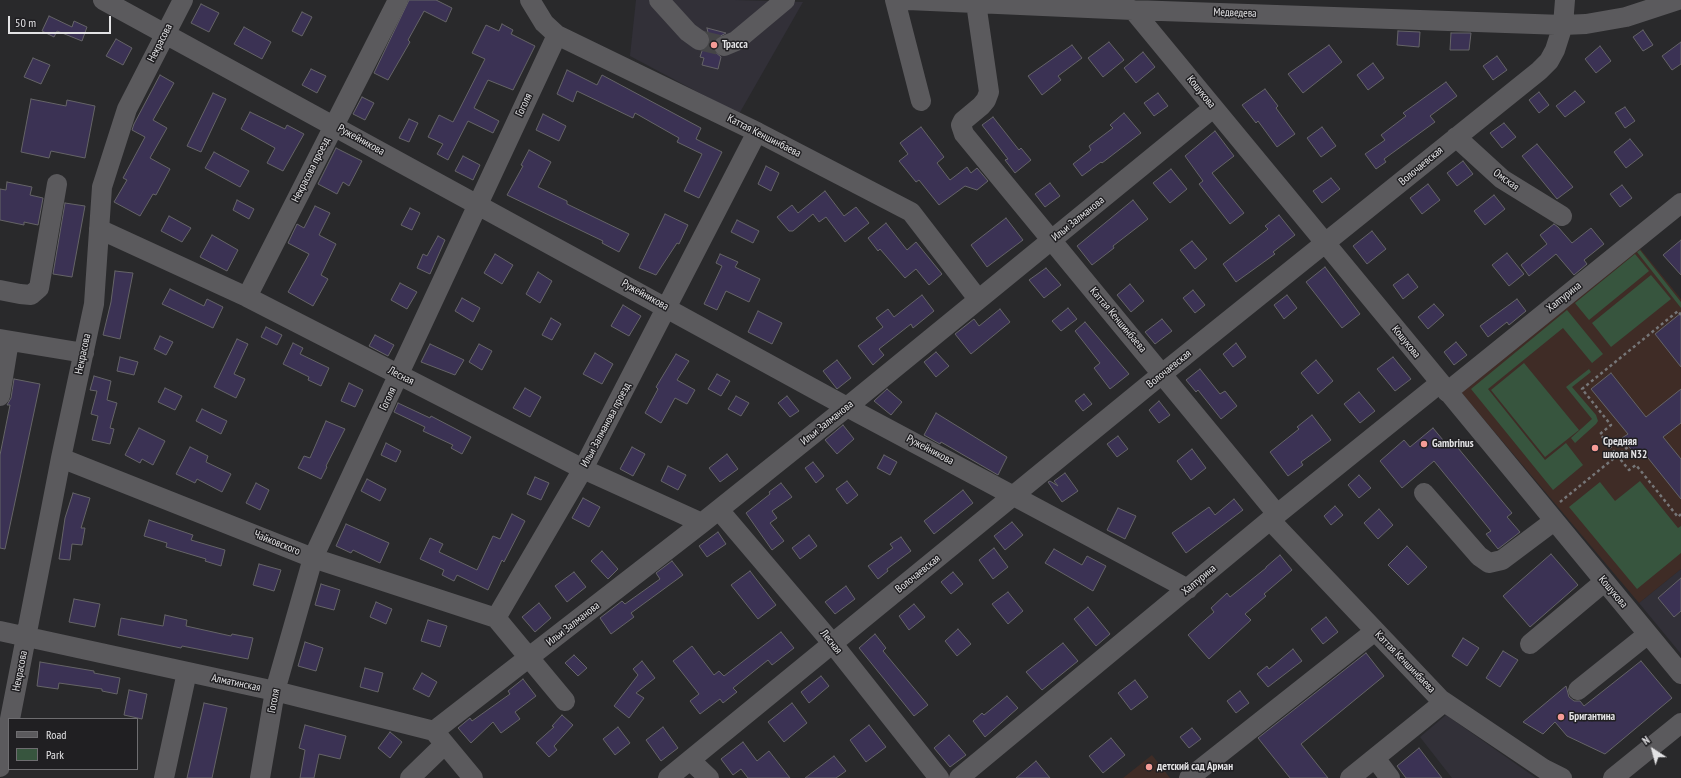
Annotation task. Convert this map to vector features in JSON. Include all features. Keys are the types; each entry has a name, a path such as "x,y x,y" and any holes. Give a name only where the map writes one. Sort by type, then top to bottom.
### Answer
{"street":[{"name":"Ружейникова","path":"103,0 848,407 1015,495 1188,589"},
{"name":"Некрасова","path":"10,718 61,458 94,304 102,187 127,109 183,0"},
{"name":"Некрасова проезд","path":"247,297 398,0"},
{"name":"Каттая Кеншинбаева","path":"530,0 544,23 557,35 757,132 911,212 978,299"},
{"path":"659,0 688,32 699,40"},
{"path":"724,46 736,41 785,0"},
{"path":"895,0 921,101"},
{"name":"Медведева","path":"908,0 976,3 1204,6 1563,25"},
{"name":"Волочаевская","path":"668,778 1162,374 1326,244 1539,71 1550,61 1555,50 1563,25 1565,0"},
{"path":"1563,25 1586,24 1626,17 1678,0"},
{"name":"Каттая Кеншинбаева","path":"976,3 989,92 986,100 981,106 963,121 961,125 964,134 1162,374 1274,517 1375,631 1444,702 1544,769 1562,778"},
{"name":"Кошукова","path":"1124,6 1214,108 1443,388 1681,674"},
{"name":"Гоголя","path":"260,778 275,692 314,558 557,35"},
{"name":"Ильи Залманова","path":"410,778 440,737 530,658 848,407 978,299 1052,241 1214,108"},
{"name":"Ильи Залманова проезд","path":"496,618 583,469 668,308 757,132"},
{"name":"Омская","path":"1456,137 1502,179 1562,216"},
{"path":"0,290 20,294 31,294 39,288 56,184"},
{"name":"Халтурина","path":"959,778 1274,517 1681,203"},
{"name":"Лесная","path":"99,229 247,297 583,469 702,523"},
{"path":"0,396 4,340 84,353"},
{"name":"Чайковского","path":"61,458 314,558 496,618"},
{"path":"1424,493 1479,556 1488,563 1502,560 1551,517"},
{"name":"Лесная","path":"719,510 832,644 938,778"},
{"path":"1530,644 1604,582"},
{"path":"496,618 565,701"},
{"name":"Алматинская","path":"0,631 275,692 440,737"},
{"path":"1189,778 1375,631"},
{"path":"1578,690 1648,634"},
{"path":"164,778 187,672"},
{"path":"1350,778 1444,702"},
{"path":"1617,775 1681,723"},
{"path":"0,767 8,728"},
{"path":"440,737 473,778"},
{"path":"1375,758 1390,778"},
{"path":"690,760 709,778"}],"path":[{"path":"1681,315 1678,311 1582,389 1611,424 1600,434 1630,470 1636,465 1678,517 1681,514"},
{"path":"1551,517 1629,446"}],"shaded area":[{"path":"636,0 803,2 739,114 630,56"},
{"name":"Средняя школа N32","path":"1638,246 1681,299 1681,569 1639,603 1460,391"},
{"path":"1681,569 1681,654 1639,603"},
{"path":"1446,715 1536,778 1452,778 1420,737"},
{"name":"детский сад Арман","path":"1152,755 1170,778 1123,778"}],"green space":[{"path":"1640,250 1681,302 1681,308 1637,252"},
{"path":"1635,254 1649,271 1589,320 1575,303"},
{"path":"1651,275 1671,299 1611,347 1592,323"},
{"path":"1567,310 1603,354 1592,363 1563,328 1488,389 1545,460 1566,443 1583,465 1553,490 1471,389"},
{"path":"1524,363 1579,430 1545,457 1491,390"},
{"path":"1589,369 1591,372 1572,387 1596,415 1598,421 1575,443 1571,438 1592,419 1566,387"},
{"path":"1640,481 1678,528 1681,526 1681,553 1637,589 1569,507 1600,482 1615,501"}],"building":[{"path":"409,0 436,0 452,8 446,22 424,11 408,40 410,42 388,80 374,73"},
{"path":"201,4 219,13 209,32 191,23"},
{"path":"302,12 312,17 302,36 292,31"},
{"path":"49,16 72,27 74,21 87,27 82,41 57,31 54,37 42,31"},
{"path":"502,24 513,30 511,34 535,46 513,90 488,80 474,108 499,121 493,133 468,121 448,160 437,154 443,144 428,137 439,115 453,122 485,59 472,53 486,25 499,31"},
{"path":"244,27 271,42 262,59 234,44"},
{"name":"Трасса","path":"707,28 726,33 715,39 713,44 714,51 721,57 718,69 702,65 704,58 700,57 702,51 708,47 710,42"},
{"path":"1643,30 1653,45 1643,51 1633,37"},
{"path":"1398,31 1420,32 1419,47 1397,45"},
{"path":"1451,33 1471,33 1469,50 1450,50"},
{"path":"116,39 132,48 123,65 106,56"},
{"path":"1109,42 1124,60 1103,77 1088,58"},
{"path":"1681,42 1681,64 1672,70 1662,56"},
{"path":"1072,45 1082,58 1058,76 1061,80 1042,95 1028,76"},
{"path":"1329,45 1342,62 1303,93 1288,74"},
{"path":"1600,46 1611,61 1596,73 1585,59"},
{"path":"1143,52 1155,67 1136,83 1124,68"},
{"path":"1497,56 1507,70 1493,80 1483,66"},
{"path":"33,58 50,65 41,84 24,77"},
{"path":"1373,63 1384,78 1368,90 1357,75"},
{"path":"311,69 326,76 317,93 302,85"},
{"path":"567,70 597,85 602,75 701,128 696,139 722,152 699,198 684,191 702,154 677,142 679,138 635,113 633,118 577,91 573,102 557,94"},
{"path":"160,75 174,83 153,120 167,128 150,158 170,169 156,195 153,194 140,216 114,202 127,180 123,178 145,137 132,130 134,124"},
{"path":"1446,82 1457,96 1430,116 1435,122 1384,159 1386,162 1376,169 1365,154 1385,140 1381,135 1406,116 1403,113"},
{"path":"1265,89 1278,106 1276,108 1295,134 1277,147 1258,121 1256,123 1242,105"},
{"path":"1575,91 1585,102 1565,117 1556,106"},
{"path":"1539,92 1549,105 1539,113 1529,100"},
{"path":"213,93 226,99 201,152 187,146"},
{"path":"1158,93 1168,106 1154,116 1144,103"},
{"path":"362,97 374,103 365,120 353,114"},
{"path":"31,99 66,106 67,100 95,106 85,158 51,151 49,158 21,152"},
{"path":"1625,107 1635,121 1625,128 1615,113"},
{"path":"250,112 285,129 287,125 304,134 283,171 267,163 275,148 241,129"},
{"path":"1124,113 1141,133 1102,163 1101,162 1082,176 1073,164 1091,150 1089,146 1113,128 1110,125"},
{"path":"543,114 566,126 559,141 536,130"},
{"path":"993,117 1019,150 1021,148 1031,160 1015,173 1005,160 1008,159 982,125"},
{"path":"409,119 418,123 409,142 399,138"},
{"path":"1504,123 1516,137 1502,148 1490,133"},
{"path":"921,127 944,157 937,163 950,180 967,167 971,173 977,168 988,181 977,190 965,186 939,205 919,180 916,182 899,161 908,154 900,143"},
{"path":"1322,127 1336,146 1321,157 1307,138"},
{"path":"1215,131 1234,156 1212,173 1244,213 1230,224 1199,184 1203,181 1185,156"},
{"path":"1630,139 1643,155 1626,168 1614,152"},
{"path":"1537,144 1573,187 1557,199 1522,156"},
{"path":"336,148 362,161 349,186 343,182 337,194 318,184"},
{"path":"529,150 551,162 538,187 567,201 567,204 629,234 619,252 602,243 603,241 507,195 523,166 521,165"},
{"path":"214,152 249,171 240,187 205,168"},
{"path":"463,156 480,165 473,180 455,171"},
{"path":"1463,161 1473,174 1457,186 1447,173"},
{"path":"766,166 779,173 771,191 758,184"},
{"path":"1171,169 1187,189 1170,203 1153,183"},
{"path":"1331,178 1340,189 1322,203 1313,191"},
{"path":"7,182 32,187 30,195 43,198 38,225 24,222 24,225 0,220 0,189 6,190"},
{"path":"1050,183 1060,196 1045,207 1035,194"},
{"path":"1428,184 1440,200 1422,214 1410,198"},
{"path":"1622,185 1632,198 1620,207 1610,194"},
{"path":"825,191 844,216 856,207 869,223 845,242 826,217 819,222 813,214 793,231 789,231 777,217 792,205 798,213"},
{"path":"1494,195 1505,209 1485,225 1474,211"},
{"path":"237,200 254,209 249,219 233,210"},
{"path":"1133,200 1148,219 1113,246 1114,248 1092,265 1077,246"},
{"path":"65,203 85,206 72,277 53,274"},
{"path":"315,206 330,213 319,235 336,244 321,275 328,279 313,306 288,292 309,254 288,243 297,224 304,228"},
{"path":"410,208 420,213 412,230 401,225"},
{"path":"665,214 688,225 679,244 677,243 656,275 639,268"},
{"path":"1279,215 1295,235 1273,252 1275,254 1236,282 1223,264 1268,229 1265,226"},
{"path":"169,216 191,228 182,242 161,231"},
{"path":"1006,218 1023,240 987,267 971,245"},
{"path":"737,220 759,231 753,243 731,232"},
{"path":"886,223 907,250 916,242 942,274 929,285 916,269 905,278 880,249 878,251 868,238"},
{"path":"1554,224 1572,243 1591,228 1604,244 1584,260 1587,264 1574,275 1556,254 1529,276 1521,265 1547,244 1540,235"},
{"path":"1372,231 1386,249 1367,264 1353,246"},
{"path":"212,235 238,250 227,271 200,257"},
{"path":"438,236 445,240 430,274 417,268 423,254 427,256"},
{"path":"1681,240 1681,275 1663,255"},
{"path":"1192,241 1207,259 1195,269 1180,250"},
{"path":"1507,253 1524,274 1509,286 1492,265"},
{"path":"495,254 513,265 502,284 484,273"},
{"path":"720,254 738,262 735,267 760,279 749,302 726,291 717,310 704,304 722,266 716,263"},
{"path":"1325,267 1360,314 1342,328 1306,282"},
{"path":"1046,268 1061,285 1044,298 1029,280"},
{"path":"115,271 133,273 120,339 103,335 111,302"},
{"path":"538,272 552,281 540,303 526,294"},
{"path":"1408,274 1418,287 1403,299 1393,285"},
{"path":"400,283 417,292 407,309 391,300"},
{"path":"1130,284 1144,301 1131,312 1117,295"},
{"path":"170,289 204,306 207,299 223,307 213,328 162,304"},
{"path":"1193,290 1205,305 1195,313 1183,298"},
{"path":"922,295 934,311 913,328 911,324 879,349 884,355 873,365 858,346 883,327 876,318 888,309 894,317"},
{"path":"1287,295 1297,308 1284,319 1274,305"},
{"path":"462,298 480,308 473,322 455,311"},
{"path":"1517,299 1526,311 1509,325 1507,322 1488,337 1480,326"},
{"path":"1434,304 1444,315 1428,329 1418,317"},
{"path":"623,305 641,316 629,336 611,326"},
{"path":"1068,308 1077,319 1061,331 1052,321"},
{"path":"1000,309 1010,322 971,354 955,334 974,319 979,326"},
{"path":"758,311 782,323 772,344 748,332"},
{"path":"1681,313 1681,367 1655,334"},
{"path":"551,318 561,324 552,340 542,335"},
{"path":"1162,319 1172,331 1155,344 1145,332"},
{"path":"1085,322 1129,374 1110,389 1094,368 1100,363 1075,331"},
{"path":"266,327 282,335 277,345 261,337"},
{"path":"375,335 394,345 388,356 369,346"},
{"path":"160,336 173,342 166,355 154,349"},
{"path":"237,339 248,344 234,374 245,379 236,398 214,387"},
{"path":"1456,342 1467,355 1454,365 1444,352"},
{"path":"293,343 303,348 300,354 329,368 321,386 308,380 309,377 283,364"},
{"path":"1236,343 1246,357 1233,367 1223,354"},
{"path":"430,344 464,360 455,375 421,362"},
{"path":"479,344 492,351 482,370 469,362"},
{"path":"936,352 949,366 936,377 924,362"},
{"path":"595,353 613,364 602,384 583,374"},
{"path":"676,354 689,361 677,380 695,390 687,404 675,398 661,423 645,413 658,389 656,387"},
{"path":"120,357 138,362 134,375 117,371"},
{"path":"1393,357 1411,379 1395,391 1377,369"},
{"path":"837,360 851,378 837,389 823,371"},
{"path":"1316,360 1333,381 1318,394 1301,373"},
{"path":"1200,369 1220,394 1225,391 1237,406 1221,419 1198,390 1196,392 1186,380"},
{"path":"1611,373 1646,417 1681,389 1681,423 1663,437 1681,459 1681,499 1644,453 1638,458 1622,438 1628,434 1591,389"},
{"path":"717,374 730,381 721,396 708,389"},
{"path":"94,376 111,381 107,400 117,403 110,428 114,429 110,444 92,440 98,416 91,414 97,391 90,390"},
{"path":"14,379 40,384 5,549 0,548 0,455 10,405 7,405 11,398"},
{"path":"349,383 363,390 355,407 341,401"},
{"path":"165,388 182,396 175,410 158,402"},
{"path":"525,388 541,397 530,417 513,408"},
{"path":"887,389 902,402 891,415 874,401"},
{"path":"1359,392 1375,411 1360,423 1344,404"},
{"path":"1084,394 1092,404 1083,411 1075,401"},
{"path":"736,396 749,403 741,416 728,409"},
{"path":"787,396 799,411 790,417 778,403"},
{"path":"1159,401 1170,415 1159,423 1149,410"},
{"path":"398,403 430,418 431,416 471,437 462,454 451,448 453,445 423,431 425,427 394,412"},
{"path":"202,409 227,421 221,434 196,421"},
{"path":"936,413 1007,457 998,475 941,442 940,444 924,435"},
{"path":"1312,415 1331,440 1301,462 1303,465 1288,476 1270,452 1299,429 1297,427"},
{"path":"326,421 345,429 321,479 298,468 304,456 310,458"},
{"path":"843,425 854,439 837,454 825,440"},
{"path":"139,428 165,441 153,465 142,459 140,463 125,455"},
{"path":"1433,428 1448,446 1453,442 1512,513 1507,517 1520,532 1498,549 1486,534 1491,531 1434,461 1402,488 1380,461 1404,440 1410,447"},
{"path":"1118,436 1128,449 1117,457 1107,444"},
{"path":"386,443 401,451 396,462 381,455"},
{"path":"190,447 208,456 206,462 231,474 222,492 197,479 195,483 176,474"},
{"path":"632,447 645,454 633,476 620,469"},
{"path":"1192,449 1206,468 1191,480 1177,461"},
{"path":"727,454 738,469 720,482 709,468"},
{"path":"884,455 897,462 890,475 877,468"},
{"path":"813,462 824,476 816,483 805,468"},
{"path":"668,466 686,475 678,490 661,481"},
{"path":"1065,473 1078,491 1062,502 1048,482 1050,481 1058,486 1054,481"},
{"path":"1359,475 1371,488 1359,498 1348,485"},
{"path":"535,477 549,483 541,500 527,494"},
{"path":"367,479 386,489 380,501 361,491"},
{"path":"847,481 858,495 847,504 836,489"},
{"path":"256,483 269,490 260,510 246,503"},
{"path":"781,483 792,497 772,511 777,518 770,523 784,541 772,550 746,513"},
{"path":"963,490 973,503 934,534 924,521"},
{"path":"73,493 90,498 81,528 85,528 82,545 72,544 70,560 59,559 65,518"},
{"path":"583,498 600,507 589,527 572,518"},
{"path":"1234,499 1243,510 1186,553 1172,533 1209,507 1215,515"},
{"path":"1335,506 1343,515 1331,525 1324,516"},
{"path":"1118,508 1136,516 1125,539 1107,530"},
{"path":"1379,509 1393,525 1378,539 1364,523"},
{"path":"512,514 525,521 504,562 502,560 488,590 457,575 454,581 442,575 444,570 420,559 430,538 443,544 439,552 477,570 493,536 500,539"},
{"path":"149,520 193,535 191,540 225,550 221,566 205,561 206,559 166,547 167,543 144,536"},
{"path":"1012,522 1023,535 1005,550 994,536"},
{"path":"346,524 389,543 380,563 353,550 351,553 336,546"},
{"path":"718,532 726,544 707,557 699,546"},
{"path":"809,535 817,546 800,559 792,548"},
{"path":"901,537 911,551 887,569 888,571 878,579 868,566 893,548 890,544"},
{"path":"1407,546 1427,567 1408,585 1388,565"},
{"path":"994,548 1008,567 993,579 979,560"},
{"path":"1054,549 1082,565 1087,556 1106,566 1093,591 1045,563"},
{"path":"602,551 618,569 608,579 591,561"},
{"path":"1551,554 1578,585 1530,627 1503,596"},
{"path":"1280,555 1292,570 1264,594 1266,596 1245,614 1251,620 1209,659 1188,635 1214,612 1211,608 1227,593 1230,597"},
{"path":"672,561 683,575 631,613 634,617 611,634 600,618 622,601 625,604 660,579 656,573"},
{"path":"259,564 281,570 274,591 253,585"},
{"path":"750,571 776,605 758,619 731,585"},
{"path":"574,572 586,587 567,602 555,586"},
{"path":"953,572 963,584 951,594 941,582"},
{"path":"1681,578 1681,611 1674,617 1658,598"},
{"path":"321,584 340,590 334,610 315,605"},
{"path":"846,586 855,599 835,614 825,602"},
{"path":"1008,592 1023,611 1008,624 992,604"},
{"path":"74,599 100,604 95,627 69,622"},
{"path":"376,602 392,609 386,624 370,617"},
{"path":"539,603 551,618 535,632 522,617"},
{"path":"914,604 925,617 909,630 899,616"},
{"path":"1088,607 1110,634 1096,646 1074,619"},
{"path":"165,615 187,620 186,626 231,636 232,634 253,638 248,659 182,646 181,648 118,635 121,618 163,626"},
{"path":"1326,617 1338,632 1323,644 1311,629"},
{"path":"428,620 447,626 440,647 421,641"},
{"path":"958,629 971,644 957,656 945,641"},
{"path":"781,632 794,648 772,665 768,660 733,688 737,692 723,703 720,699 700,714 690,701 699,694 673,661 692,646 714,675 719,671 724,676"},
{"path":"875,634 886,648 883,651 928,705 914,716 859,648"},
{"path":"1463,638 1479,648 1467,666 1452,656"},
{"path":"305,642 323,648 316,671 298,666"},
{"path":"1063,643 1078,661 1042,690 1026,672"},
{"path":"1293,649 1302,661 1268,687 1257,674 1267,666 1269,669"},
{"path":"1503,651 1518,660 1500,687 1486,678"},
{"path":"1366,653 1384,676 1301,744 1328,778 1290,778 1258,738"},
{"path":"574,655 587,668 578,676 565,663"},
{"path":"642,661 655,678 636,693 644,698 629,718 614,706 638,675 633,669"},
{"path":"1641,661 1672,698 1605,754 1567,736 1555,722 1543,734 1523,722 1566,686 1569,697 1574,701 1580,701 1584,706"},
{"path":"40,662 94,671 94,673 120,678 117,694 102,691 102,689 59,683 58,689 37,686"},
{"path":"365,668 383,673 378,692 360,687"},
{"path":"422,673 437,682 429,697 413,689"},
{"path":"821,676 829,686 809,703 801,692"},
{"path":"523,679 536,696 515,712 520,719 501,733 493,722 471,743 458,728 470,718 472,721 510,694 508,691"},
{"path":"1135,680 1148,697 1131,710 1118,693"},
{"path":"129,690 147,694 142,719 124,715"},
{"path":"1240,691 1249,703 1236,713 1227,701"},
{"path":"1007,696 1018,708 985,737 973,721 982,713 984,715"},
{"path":"204,703 227,708 212,778 187,778"},
{"path":"792,703 807,723 784,742 768,722"},
{"path":"562,715 573,725 554,746 557,750 549,757 536,743 554,727 552,726"},
{"path":"305,725 346,736 340,759 319,754 314,778 300,778 305,750 299,748"},
{"path":"869,725 886,747 866,762 850,740"},
{"path":"618,727 630,743 615,755 603,739"},
{"path":"663,727 678,748 661,761 646,740"},
{"path":"1192,728 1201,739 1189,748 1180,737"},
{"path":"390,732 402,742 390,758 378,748"},
{"path":"949,735 966,755 950,767 934,748"},
{"path":"1111,738 1125,755 1103,773 1089,756"},
{"path":"743,742 757,761 769,751 790,778 748,778 741,769 733,775 721,759"},
{"path":"1419,748 1442,778 1406,778 1397,766"},
{"path":"834,756 846,771 836,778 805,778"},
{"path":"1036,761 1050,778 1016,778"}],"tunnel":[{"path":"699,40 724,46"}],"place":[{"name":"Трасса","path":"714,45"},
{"name":"Gambrinus","path":"1424,444"},
{"name":"Средняя школа N32","path":"1595,448"},
{"name":"Бригантина","path":"1561,717"},
{"name":"детский сад Арман","path":"1149,767"}]}
